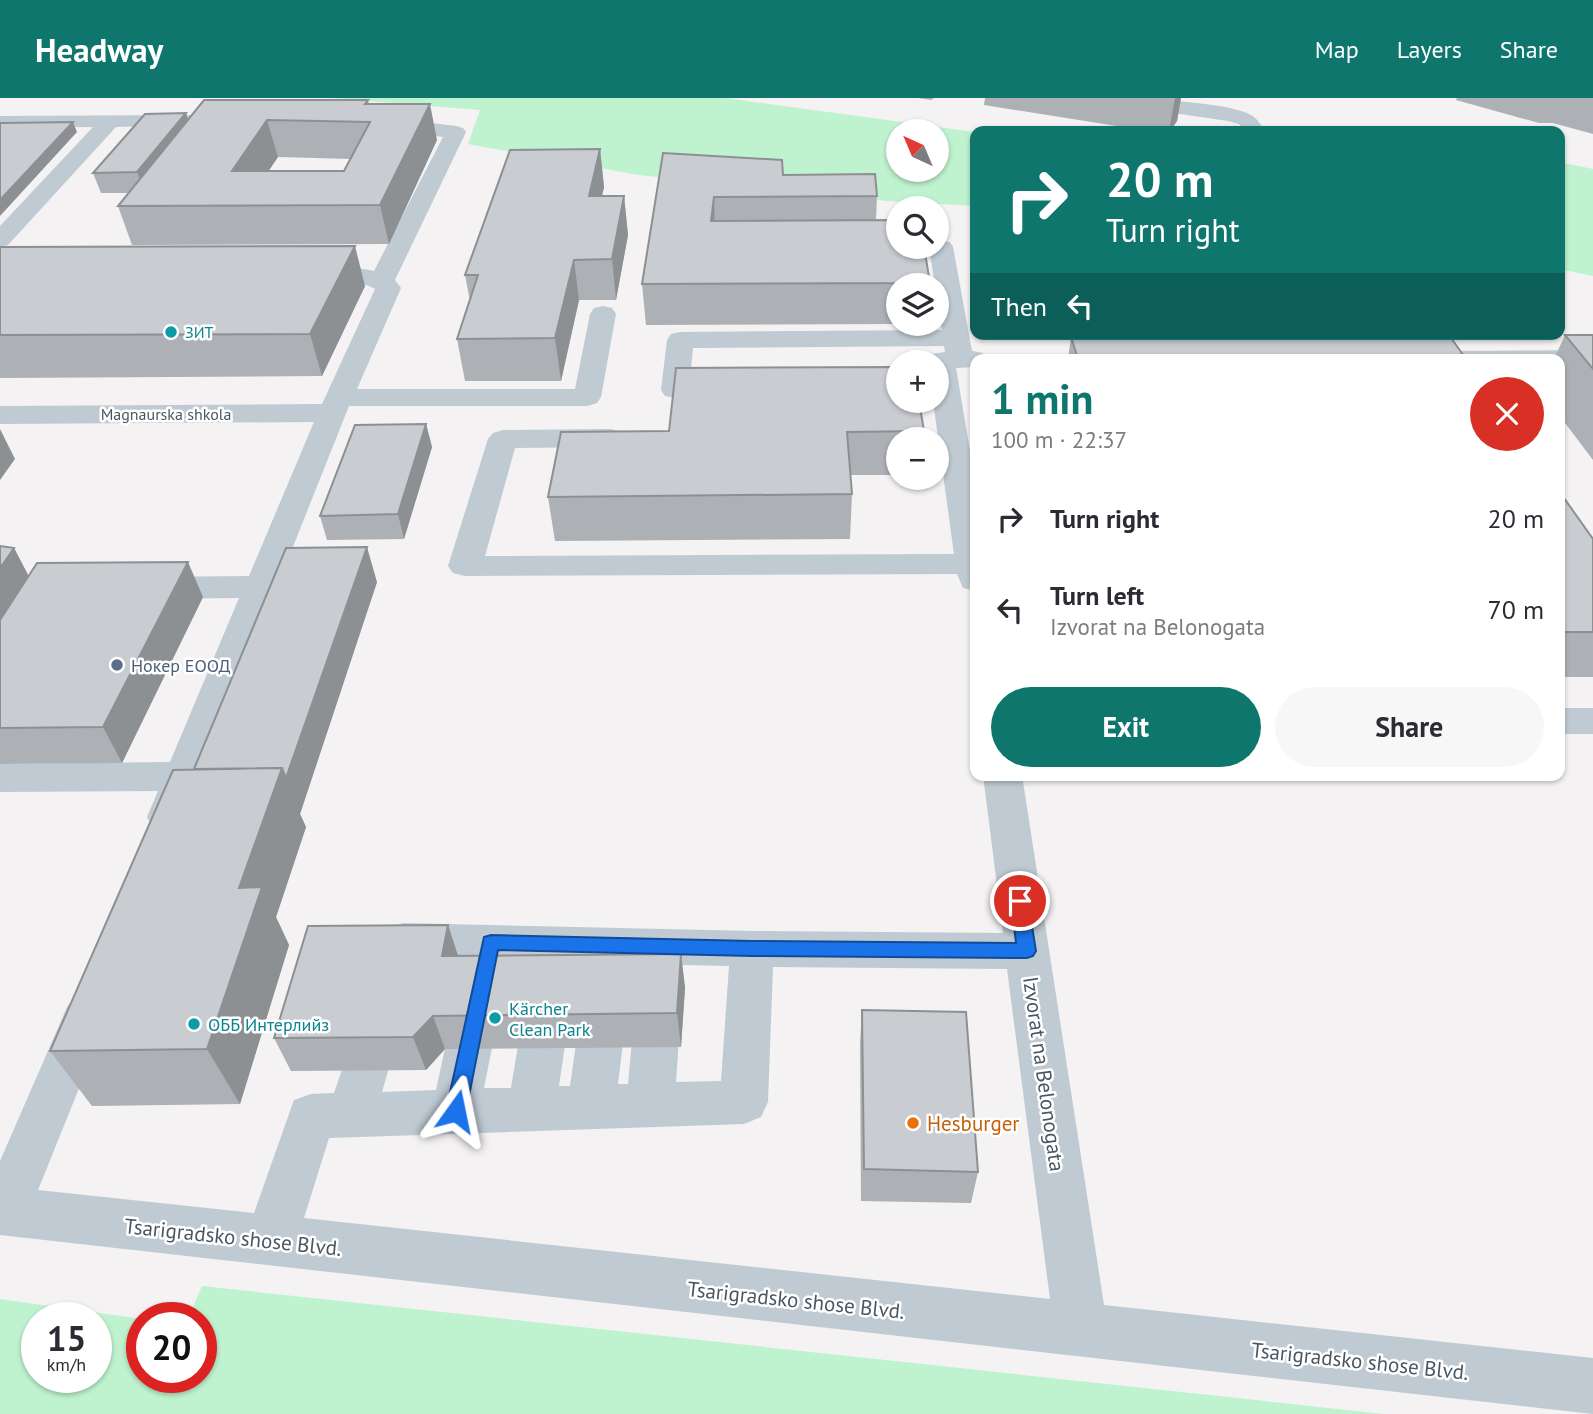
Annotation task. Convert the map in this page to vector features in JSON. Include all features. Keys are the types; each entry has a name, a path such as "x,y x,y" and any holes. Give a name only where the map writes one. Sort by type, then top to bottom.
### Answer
{"street":[{"path":"1112,98 1231,115 1246,120 1251,126"},
{"path":"0,240 110,121"},
{"path":"0,122 205,121"},
{"path":"152,853 184,776 284,563 335,405 385,284 456,132 366,121"},
{"path":"847,247 941,247 970,543"},
{"path":"290,276 370,277 385,284"},
{"name":"Magnaurska shkola","path":"0,415 587,397 603,314"},
{"path":"675,390 680,340 952,363"},
{"path":"1565,358 1593,358"},
{"path":"638,438 503,439 465,566 970,573"},
{"path":"110,588 284,563"},
{"path":"1565,721 1593,721"},
{"path":"0,778 184,776"},
{"name":"Izvorat na Belonogata","path":"1003,781 1080,1331"},
{"path":"351,1115 403,940 752,949 1027,951"},
{"path":"456,1111 491,942"},
{"path":"531,1109 558,944"},
{"path":"591,1107 613,945"},
{"path":"650,1105 663,946"},
{"path":"271,1241 311,1116 744,1102 752,949"},
{"path":"2,1211 99,981"},
{"name":"Tsarigradsko shose Blvd.","path":"2,1211 1593,1387"}],"green space":[{"path":"331,98 725,98 886,120 886,182 949,182 949,128 970,131 970,206 949,205 949,196 886,196 886,201 638,175 468,144 480,110"},
{"path":"1565,163 1593,169 1593,276 1565,270"},
{"path":"202,1286 1384,1414 0,1414 0,1299 21,1302 21,1393 112,1393 112,1315 126,1317 126,1393 217,1393 217,1302 195,1302"}],"building":[{"path":"204,100 368,100 365,104 430,104 380,205 118,206","holes":["267,120 370,122 344,171 232,171"]},
{"path":"186,113 137,172 93,173 145,114"},
{"path":"73,122 0,200 0,123"},
{"path":"600,149 589,196 624,196 612,259 574,260 555,338 457,339 478,275 465,275 510,150"},
{"path":"663,153 782,160 783,175 875,174 877,196 714,197 711,221 886,220 886,259 926,259 928,273 886,273 886,283 642,284"},
{"path":"355,246 310,334 0,335 0,247"},
{"path":"1565,335 1593,335 1593,369"},
{"path":"1072,340 1453,340 1462,354 1076,354"},
{"path":"886,367 886,413 921,413 923,427 886,427 886,431 847,432 852,494 548,497 561,432 669,431 676,368"},
{"path":"426,424 398,514 320,516 355,425"},
{"path":"1565,499 1593,539 1593,632 1565,632"},
{"path":"0,546 14,548 0,567"},
{"path":"367,547 286,778 282,768 194,769 286,548"},
{"path":"188,562 103,727 0,728 0,620 37,563"},
{"path":"282,768 239,888 262,887 207,1049 50,1051 173,770"},
{"path":"448,925 442,956 681,954 677,1013 433,1016 413,1037 274,1038 308,926"},
{"name":"Hesburger","path":"862,1010 966,1012 978,1172 864,1169"}],"place":[{"name":"ЗИТ","path":"171,332"},
{"name":"Нокер ЕООД","path":"117,665"},
{"name":"Kärcher Clean Park","path":"495,1018"},
{"name":"ОББ Интерлийз","path":"194,1024"},
{"name":"Hesburger","path":"913,1123"}],"route":[{"path":"456,1111 491,942 752,949 1027,951 1020,901"}]}
